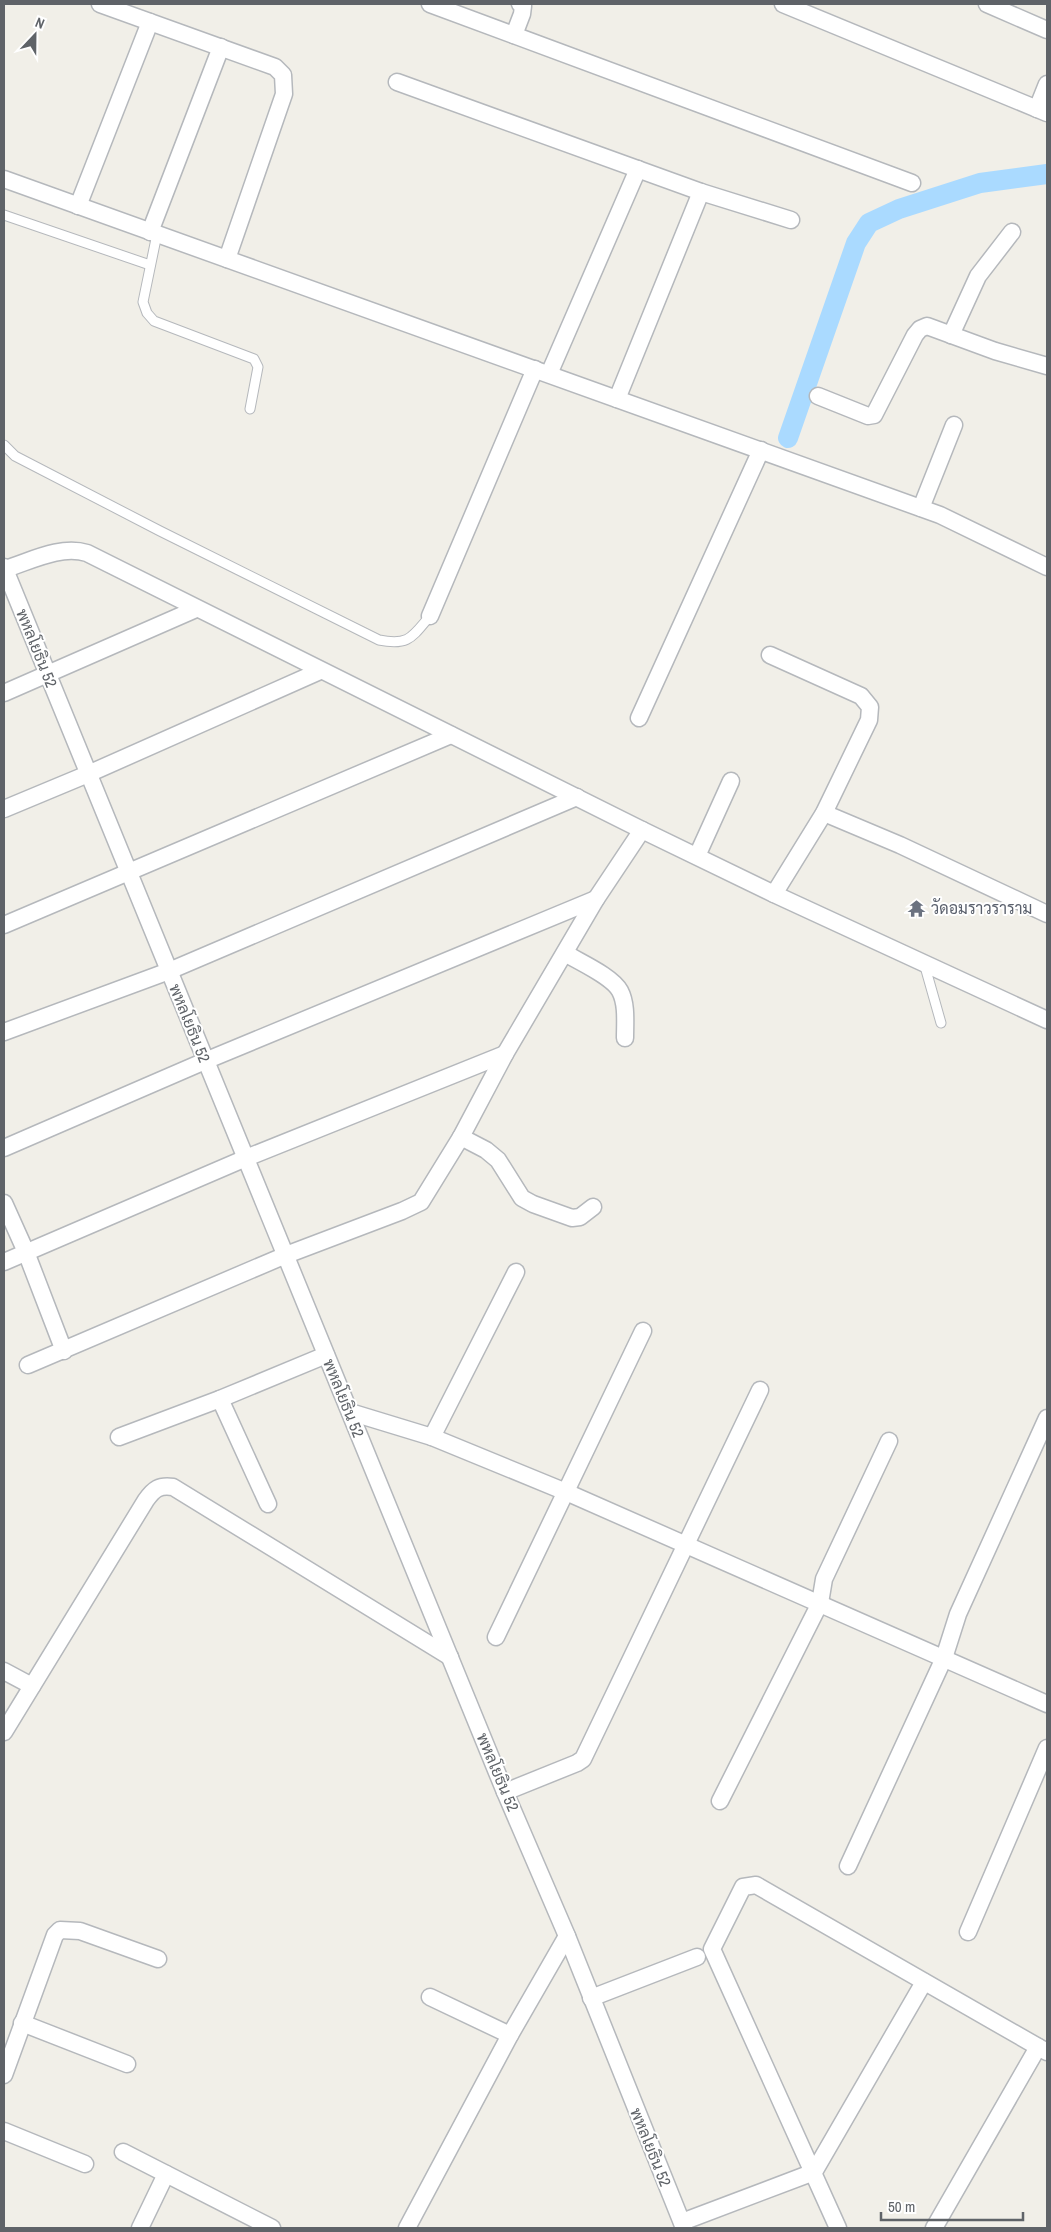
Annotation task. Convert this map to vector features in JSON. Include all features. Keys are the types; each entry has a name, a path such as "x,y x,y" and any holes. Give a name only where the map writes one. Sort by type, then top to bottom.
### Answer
{"street":[{"path":"100,4 276,67 283,75 284,94 226,259"},
{"path":"430,4 912,183"},
{"path":"514,35 522,14 522,6 520,4"},
{"path":"782,4 1042,111 1047,84"},
{"path":"987,4 1047,30"},
{"path":"78,206 150,22"},
{"path":"153,233 222,47"},
{"path":"397,82 701,192 791,220"},
{"path":"430,616 638,169"},
{"path":"4,179 940,515 1046,565"},
{"path":"617,399 701,192"},
{"path":"951,335 978,276 1012,232"},
{"path":"818,396 868,416 874,415 920,329 927,326 995,351 1047,366"},
{"path":"921,508 954,425"},
{"path":"639,718 761,450"},
{"path":"4,568 63,550 76,550 88,553 196,609 642,830 774,894 1047,1020"},
{"name":"พหลโยธิน 52","path":"4,568 505,1792 567,1936 683,2225"},
{"path":"4,693 196,609"},
{"path":"770,655 861,696 870,707 869,720 824,813 774,894"},
{"path":"4,809 88,774 320,671"},
{"path":"4,925 451,736"},
{"path":"697,856 731,781"},
{"path":"4,1032 169,971 577,797"},
{"path":"824,813 900,845 1047,914"},
{"path":"28,1365 286,1255 421,1202 461,1137 505,1054 596,899 642,830"},
{"path":"4,1148 205,1061 596,899"},
{"path":"565,953 612,981 620,990 624,1003 625,1038"},
{"path":"4,1262 246,1158 505,1054"},
{"path":"461,1137 486,1150 498,1160 522,1198 533,1204 572,1218 580,1217 592,1207"},
{"path":"4,1203 26,1252 64,1351"},
{"path":"432,1437 516,1272"},
{"path":"496,1637 643,1331"},
{"path":"119,1437 220,1399 326,1355"},
{"path":"505,1792 583,1759 760,1390"},
{"path":"220,1399 268,1504"},
{"path":"350,1412 432,1437 566,1492 687,1543 1047,1704"},
{"path":"848,1866 944,1658 958,1614 1047,1418"},
{"path":"720,1800 820,1603 824,1579 889,1441"},
{"path":"4,1732 146,1500 152,1491 165,1486 173,1487 450,1657"},
{"path":"4,1670 32,1686"},
{"path":"968,1932 1047,1748"},
{"path":"838,2228 712,1948 743,1887 756,1885 1042,2050 934,2228"},
{"path":"4,2075 55,1935 60,1930 80,1931 158,1959"},
{"path":"407,2228 510,2036 567,1936"},
{"path":"591,1998 697,1957"},
{"path":"683,2225 814,2172 924,1982"},
{"path":"430,1997 510,2036"},
{"path":"22,2023 127,2064"},
{"path":"4,2131 85,2164"},
{"path":"123,2152 270,2228"},
{"path":"140,2228 166,2174"}],"lane":[{"path":"4,215 150,265"},
{"path":"153,233 150,265 143,302 146,313 154,321 254,359 258,367 250,409"},
{"path":"4,445 15,456 134,518 380,640 397,644 411,637 430,616"},
{"path":"924,963 941,1023"}],"waterway":[{"path":"788,438 856,243 869,223 899,209 980,183 1047,174"}],"place":[{"name":"วัดอมราวราราม","path":"917,908"}]}
